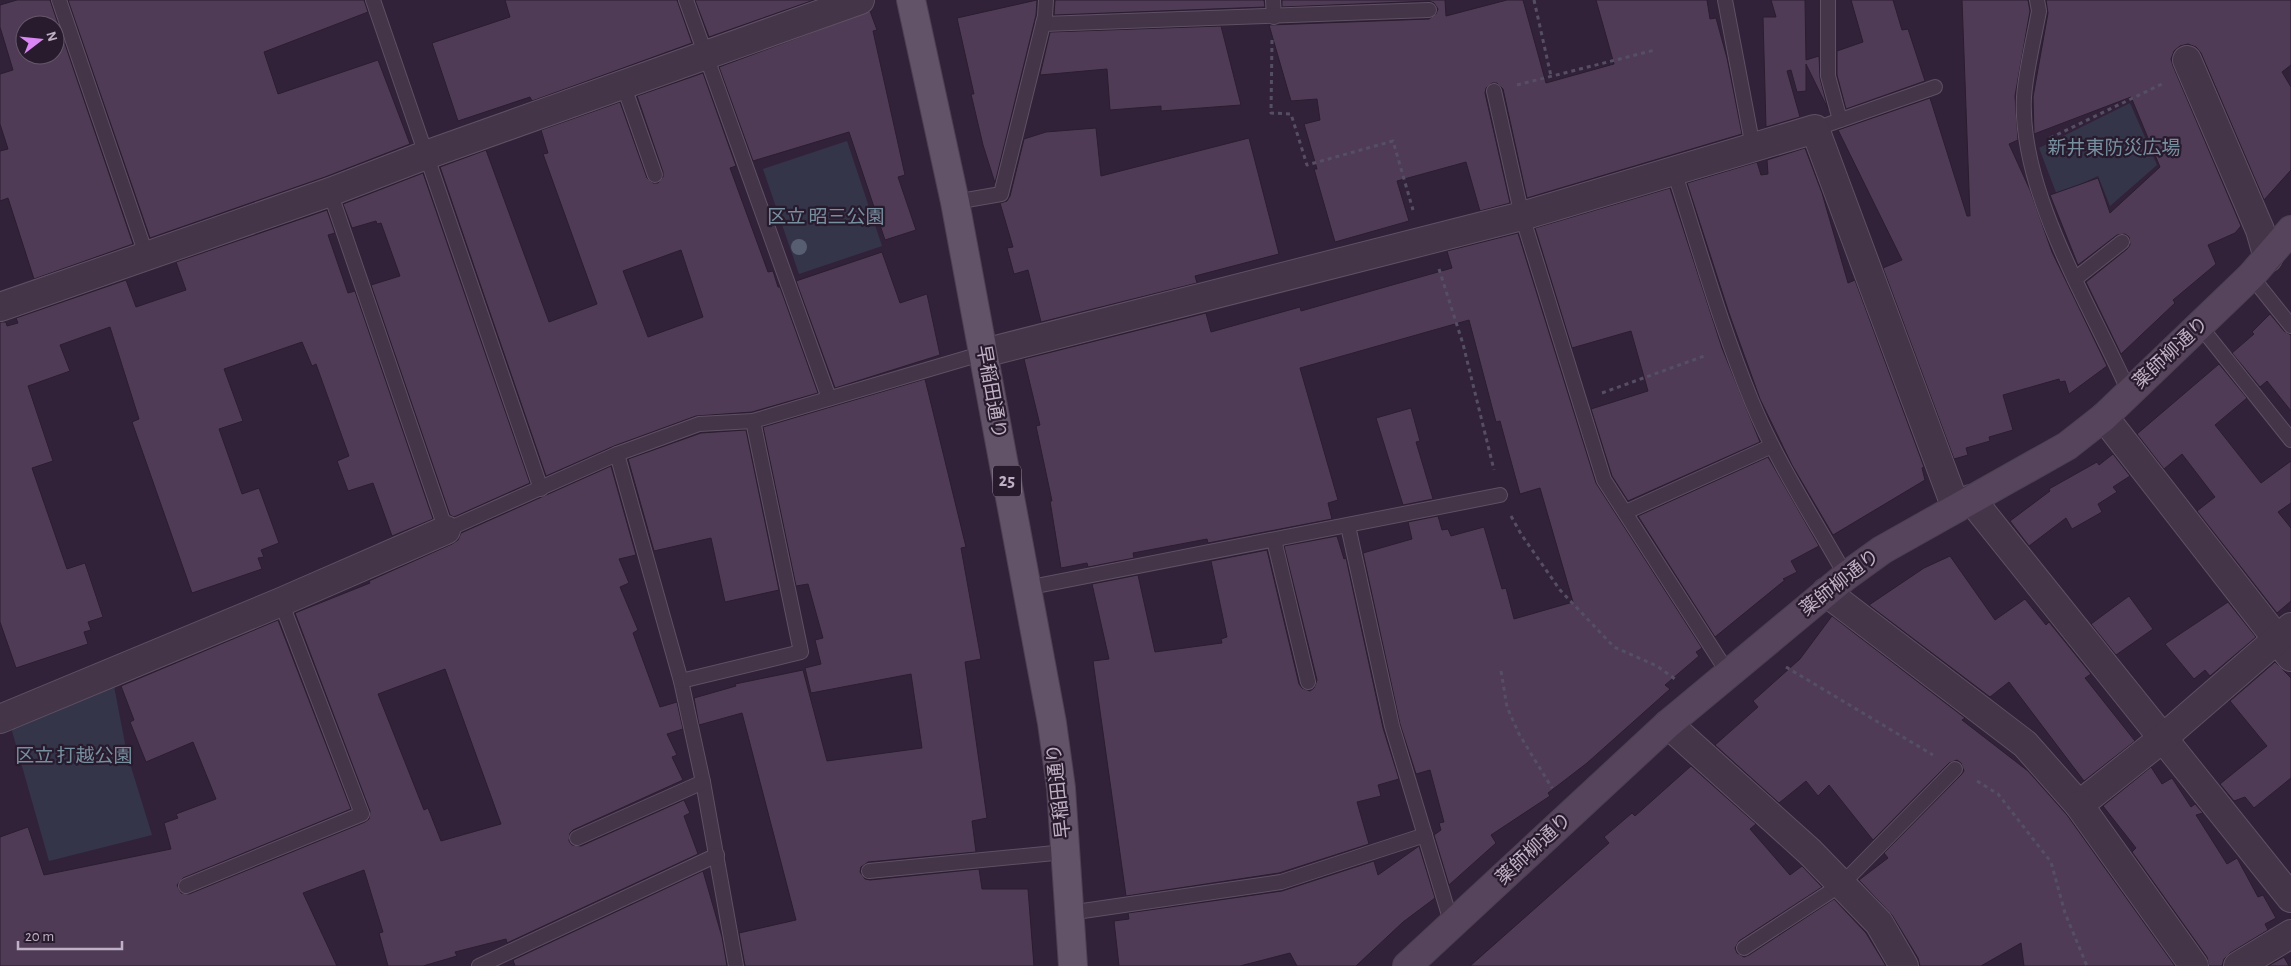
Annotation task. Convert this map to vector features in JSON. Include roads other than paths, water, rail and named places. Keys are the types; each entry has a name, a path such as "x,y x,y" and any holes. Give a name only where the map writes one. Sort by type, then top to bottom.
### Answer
{"main road":[{"name":"早稲田通り","path":"911,0 955,202 1052,723 1061,788 1073,966"}],"street":[{"path":"0,307 330,192 426,155 860,0"},
{"path":"2189,65 2260,230 2259,267"},
{"path":"984,354 1522,216 1827,125 1964,503 2163,738 2291,898"},
{"name":"薬師柳通り","path":"1408,966 1668,724 1836,584 1882,550 2067,446 2104,417 2259,267 2291,230"},
{"path":"2079,805 2287,641 2104,417"},
{"path":"0,719 281,602 446,530"},
{"path":"1836,584 2025,744 2079,805 2194,966"},
{"path":"1668,724 1810,852 1842,884 1879,923 1904,966"},
{"path":"2238,966 2291,934"}],"lane":[{"path":"59,0 147,257"},
{"path":"373,0 540,488"},
{"path":"686,0 829,398"},
{"path":"955,202 1001,194 1043,24 1046,0"},
{"path":"1273,0 1273,17"},
{"path":"1726,0 1753,147"},
{"path":"1828,0 1827,125 1936,87"},
{"path":"2037,0 2039,11 2024,97 2027,150 2054,235 2129,392"},
{"path":"1043,24 1429,10"},
{"path":"623,84 656,175"},
{"path":"1494,92 1522,216 1604,480 1728,673"},
{"path":"1674,171 1731,346 1772,446 1836,584"},
{"path":"330,192 446,530 617,454 699,424 753,421 984,354"},
{"path":"2076,279 2122,242"},
{"path":"2259,267 2291,326"},
{"path":"2200,326 2291,440"},
{"path":"681,681 801,652 753,421"},
{"path":"1626,512 1772,446"},
{"path":"617,454 681,681 703,782 736,966"},
{"path":"1026,588 1500,495"},
{"path":"1348,526 1392,726 1452,926"},
{"path":"1274,540 1308,682"},
{"path":"186,886 362,814 281,602"},
{"path":"1744,948 1842,884 1955,769"},
{"path":"577,838 703,782"},
{"path":"1069,913 1281,882 1425,835"},
{"path":"869,872 1065,852"},
{"path":"479,966 717,856"}],"park label":[{"name":"新井東防災広場","path":"2114,148"},
{"name":"区立 昭三公園","path":"826,217"},
{"name":"区立 打越公園","path":"74,756"}]}
